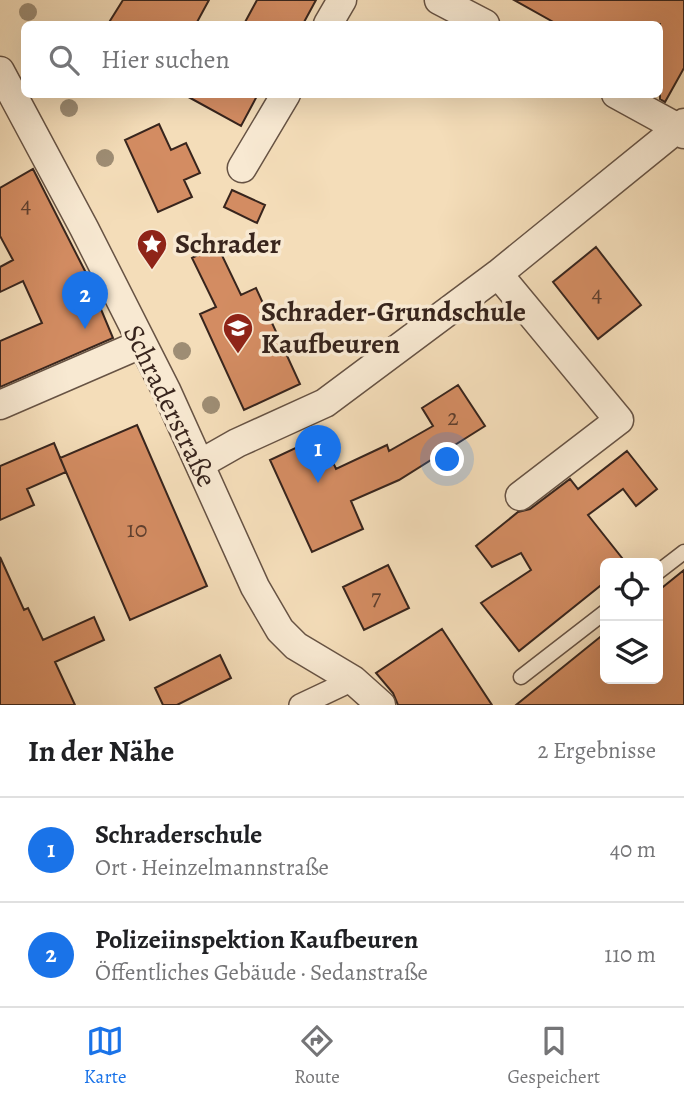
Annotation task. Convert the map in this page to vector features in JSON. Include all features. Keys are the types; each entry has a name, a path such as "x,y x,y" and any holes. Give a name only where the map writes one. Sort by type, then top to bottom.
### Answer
{"street":[{"path":"330,21 342,0"},
{"path":"439,0 479,21"},
{"name":"Schraderstraße","path":"0,71 166,390 255,587 280,630 296,646 353,680 381,705"},
{"path":"242,167 284,98"},
{"path":"200,464 237,443 325,403 498,274 682,128 624,98"},
{"path":"498,274 619,421 520,496"},
{"path":"0,405 141,345"},
{"path":"300,705 353,680"}],"lane":[{"path":"663,568 684,552"},
{"path":"521,677 600,616"}],"building":[{"path":"123,0 209,0 198,21 110,21"},
{"path":"257,0 316,0 305,21 246,21"},
{"path":"514,0 684,0 684,68 665,102 660,99 663,98 663,21 552,21"},
{"path":"190,98 256,98 241,126"},
{"path":"159,124 171,150 186,143 200,173 184,180 192,197 158,212 125,140"},
{"path":"33,169 85,271 113,338 0,387 0,341 42,323 23,281 0,292 0,267 13,260 0,236 0,188"},
{"path":"232,190 265,205 257,223 224,207"},
{"path":"217,245 241,295 256,288 300,384 244,410 200,314 216,307 192,258"},
{"path":"596,247 641,305 598,339 553,282"},
{"path":"458,385 485,426 399,480 351,501 363,529 312,552 270,460 321,436 336,469 387,445 389,451 433,426 422,408"},
{"path":"137,425 207,586 130,620 60,458"},
{"path":"54,443 66,472 27,489 34,505 0,520 0,466"},
{"path":"627,451 657,489 636,506 623,489 588,515 622,558 600,558 600,586 519,651 481,603 531,570 521,553 492,567 476,546 518,512 530,509 570,479 578,489"},
{"path":"0,557 24,610 28,608 43,640 94,617 104,640 55,662 75,705 0,705"},
{"path":"388,565 409,608 364,630 343,587"},
{"path":"684,570 684,705 516,705 600,637 600,684 663,684 663,587"},
{"path":"442,629 492,705 398,705 393,693 376,673"},
{"path":"220,655 231,678 177,705 163,705 155,688"}],"place":[{"name":"Schrader","path":"152,271"},
{"name":"Polizeiinspektion Kaufbeuren","path":"85,329"},
{"name":"Schrader-Grundschule Kaufbeuren","path":"238,355"},
{"name":"Schraderschule","path":"318,483"}]}
